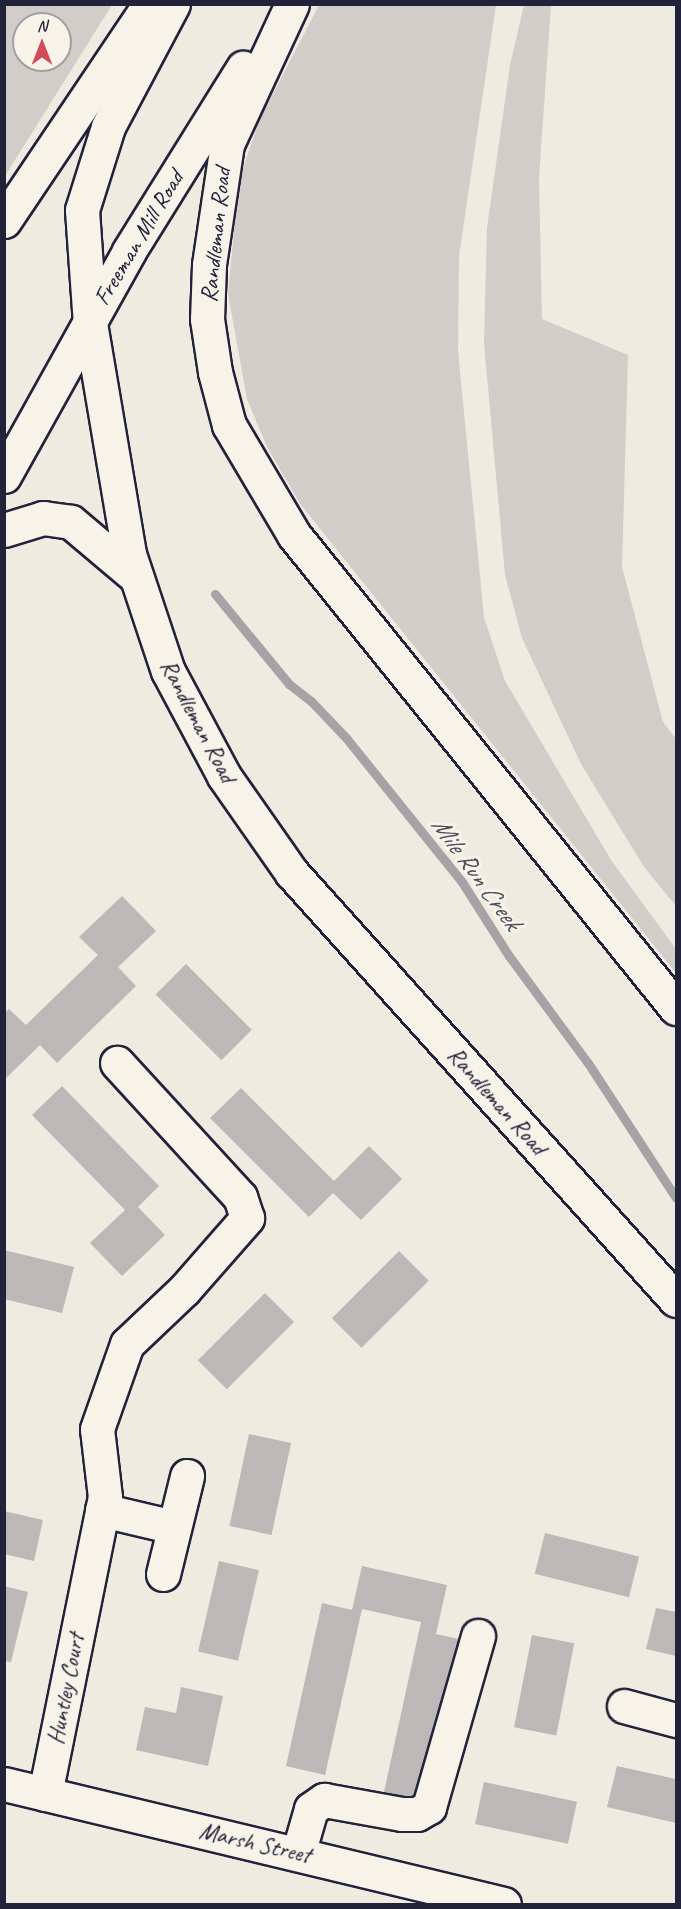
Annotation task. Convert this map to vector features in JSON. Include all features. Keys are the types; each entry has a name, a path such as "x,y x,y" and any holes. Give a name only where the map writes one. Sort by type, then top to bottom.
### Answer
{"main road":[{"path":"4,221 150,4"},
{"name":"Randleman Road","path":"172,4 108,127 82,210 90,323 129,554 168,671 224,776 292,873 676,1300"},
{"name":"Freeman Mill Road","path":"4,476 90,323 279,4"},
{"name":"Randleman Road","path":"292,4 227,144 209,265 207,319 214,372 229,424 294,535 676,1008"},
{"path":"4,530 43,518 71,522 136,577"},
{"name":"Huntley Court","path":"45,1794 104,1504 97,1430 127,1344 184,1290 247,1218 240,1197 117,1063"},
{"path":"163,1574 187,1476"},
{"path":"104,1504 174,1527"},
{"path":"298,1854 311,1809 324,1800 402,1814 417,1814 429,1807 478,1636"},
{"path":"624,1706 676,1720"},
{"name":"Marsh Street","path":"4,1784 504,1905"}],"shaded area":[{"path":"4,5 112,5 72,69 72,12 12,12 12,72 70,72 5,176"},
{"path":"319,5 496,5 459,256 458,351 484,617 505,681 611,860 676,949 676,973 301,505 267,447 247,399 228,294 239,179 260,119"},
{"path":"524,5 551,5 539,178 542,319 628,355 622,567 663,722 676,739 676,906 644,867 581,764 522,638 505,575 484,343 487,228 510,65"}],"building":[{"path":"122,896 156,931 118,967 136,986 57,1063 40,1045 4,1080 4,1013 9,1009 26,1025 98,955 79,937"},
{"path":"186,964 252,1030 221,1060 156,994"},
{"path":"62,1086 159,1186 138,1207 165,1235 122,1276 90,1243 125,1210 32,1115"},
{"path":"241,1088 334,1181 369,1146 402,1179 361,1220 333,1193 309,1217 210,1118"},
{"path":"4,1250 74,1267 62,1313 4,1299"},
{"path":"399,1251 429,1281 362,1348 332,1318"},
{"path":"265,1293 294,1322 227,1389 198,1360"},
{"path":"249,1434 291,1443 272,1535 229,1526"},
{"path":"4,1511 43,1520 34,1561 4,1554"},
{"path":"545,1533 639,1556 629,1597 535,1574"},
{"path":"219,1561 259,1570 238,1661 198,1652"},
{"path":"362,1566 447,1585 436,1634 459,1639 423,1800 384,1792 421,1622 362,1609 325,1775 286,1766 322,1603 352,1610"},
{"path":"4,1586 28,1592 11,1662 4,1661"},
{"path":"656,1608 676,1612 676,1656 646,1649"},
{"path":"532,1635 574,1643 556,1735 514,1727"},
{"path":"181,1687 223,1696 208,1766 136,1750 145,1707 176,1713"},
{"path":"617,1766 676,1779 676,1823 607,1807"},
{"path":"484,1782 577,1802 568,1844 475,1824"}],"waterway":[{"name":"Mile Run Creek","path":"215,594 289,684 311,701 347,739 462,882 509,956 588,1063 676,1198"}]}
